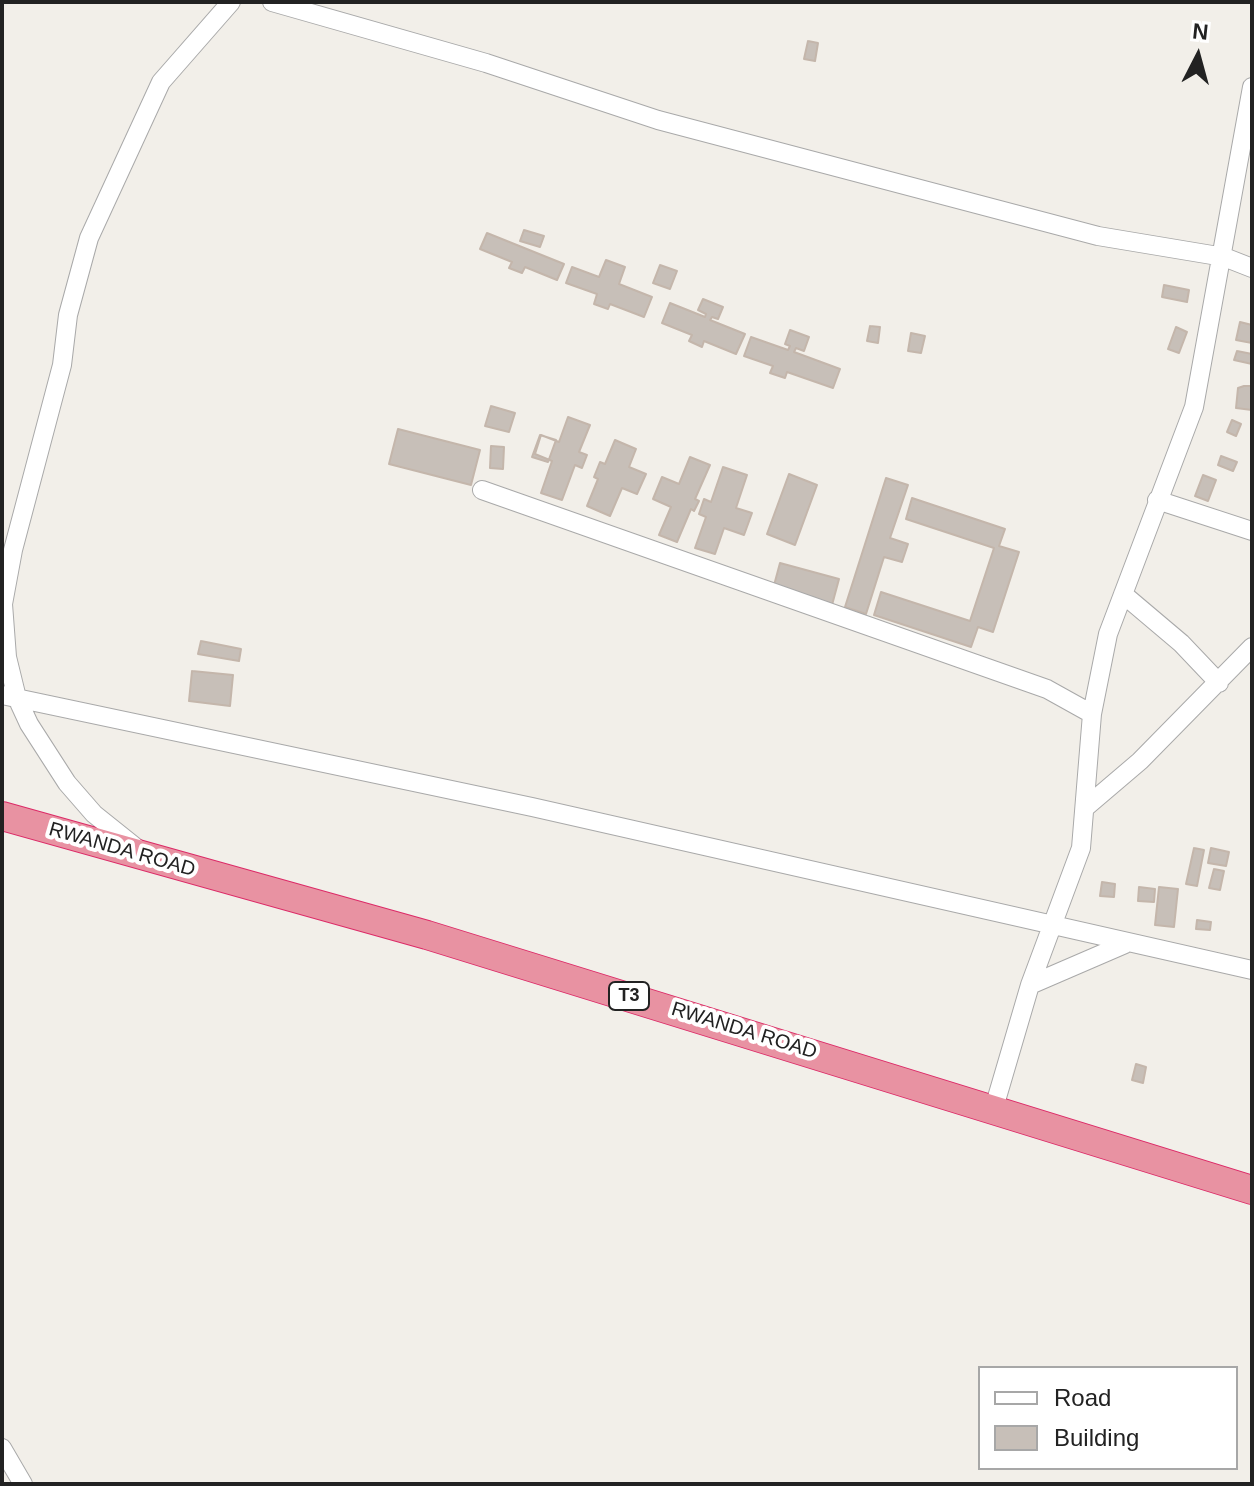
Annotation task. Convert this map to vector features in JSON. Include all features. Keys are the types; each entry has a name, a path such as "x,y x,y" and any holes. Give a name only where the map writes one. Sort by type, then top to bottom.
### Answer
{"highway":[{"name":"RWANDA ROAD","path":"2,816 457,944 1252,1190"}],"street":[{"path":"151,859 94,814 67,783 10,696 3,624 6,579 55,393 68,315 89,238 161,82 231,2"},
{"path":"272,2 471,58 658,120 1098,236 1224,257 1252,268"},
{"path":"993,1111 1030,985 1074,874 1086,807 1092,714 1108,634 1194,407 1224,257 1252,87"},
{"path":"482,490 1047,689 1092,714"},
{"path":"1157,500 1252,531"},
{"path":"1123,594 1181,643 1219,683"},
{"path":"1086,807 1140,761 1252,647"},
{"path":"10,696 488,797 1125,944 1252,970"},
{"path":"1030,985 1125,944"},
{"path":"2,1448 23,1484"}],"building":[{"path":"808,41 818,43 815,61 804,59"},
{"path":"524,230 544,236 540,247 520,241"},
{"path":"487,233 564,264 557,280 525,267 522,273 509,268 512,262 480,249"},
{"path":"606,260 625,267 619,284 652,297 644,317 610,304 608,309 594,304 597,294 566,283 572,267 599,277"},
{"path":"660,265 677,271 670,289 653,283"},
{"path":"1164,285 1189,290 1187,302 1162,297"},
{"path":"703,299 723,307 718,319 712,317 710,320 745,334 736,354 704,341 702,347 689,341 692,335 662,323 670,303 705,317 706,314 698,310"},
{"path":"1240,322 1252,325 1252,343 1236,340"},
{"path":"870,326 880,327 878,343 867,341"},
{"path":"1176,327 1187,332 1179,353 1168,349"},
{"path":"790,330 809,337 804,351 796,348 794,352 840,369 833,388 787,372 785,378 770,373 773,366 744,356 751,337 788,350 790,346 785,344"},
{"path":"911,333 925,336 921,353 908,351"},
{"path":"1237,351 1252,354 1252,364 1234,360"},
{"path":"1252,386 1252,410 1236,408 1238,388"},
{"path":"491,406 515,413 509,432 485,426"},
{"path":"568,417 590,425 579,452 587,455 582,468 575,465 562,500 541,493 552,461 535,454 541,435 559,442"},
{"path":"1232,420 1241,424 1236,436 1227,432"},
{"path":"398,429 480,450 471,485 389,464"},
{"path":"540,435 556,440 548,462 532,457"},
{"path":"615,440 636,449 629,467 646,474 637,494 622,488 610,516 587,506 598,479 594,477 600,462 605,464"},
{"path":"491,446 504,447 503,469 490,468"},
{"path":"1221,456 1237,462 1233,471 1218,465"},
{"path":"690,457 710,465 695,499 699,501 694,511 691,509 677,542 659,535 671,507 653,499 662,477 679,484"},
{"path":"723,467 747,475 736,508 752,513 744,535 724,528 715,554 695,548 706,517 699,514 704,499 711,502"},
{"path":"789,474 817,485 795,545 767,534"},
{"path":"1203,475 1216,480 1208,501 1195,496"},
{"path":"886,478 908,485 890,538 908,544 902,562 884,557 866,614 845,607"},
{"path":"912,498 1005,529 999,546 1019,552 993,632 978,627 971,647 874,615 881,592 970,621 994,548 906,519"},
{"path":"780,563 839,579 832,605 773,589"},
{"path":"201,641 241,649 239,661 198,654"},
{"path":"192,671 233,675 230,706 189,701"},
{"path":"1194,848 1204,850 1197,886 1186,884"},
{"path":"1211,848 1229,852 1226,866 1208,863"},
{"path":"1214,869 1224,871 1220,890 1209,888"},
{"path":"1102,882 1115,884 1114,897 1100,896"},
{"path":"1139,887 1155,889 1154,902 1138,901"},
{"path":"1159,887 1178,889 1174,927 1155,925"},
{"path":"1197,920 1211,922 1210,930 1196,929"},
{"path":"1136,1064 1146,1067 1143,1083 1132,1080"}]}
